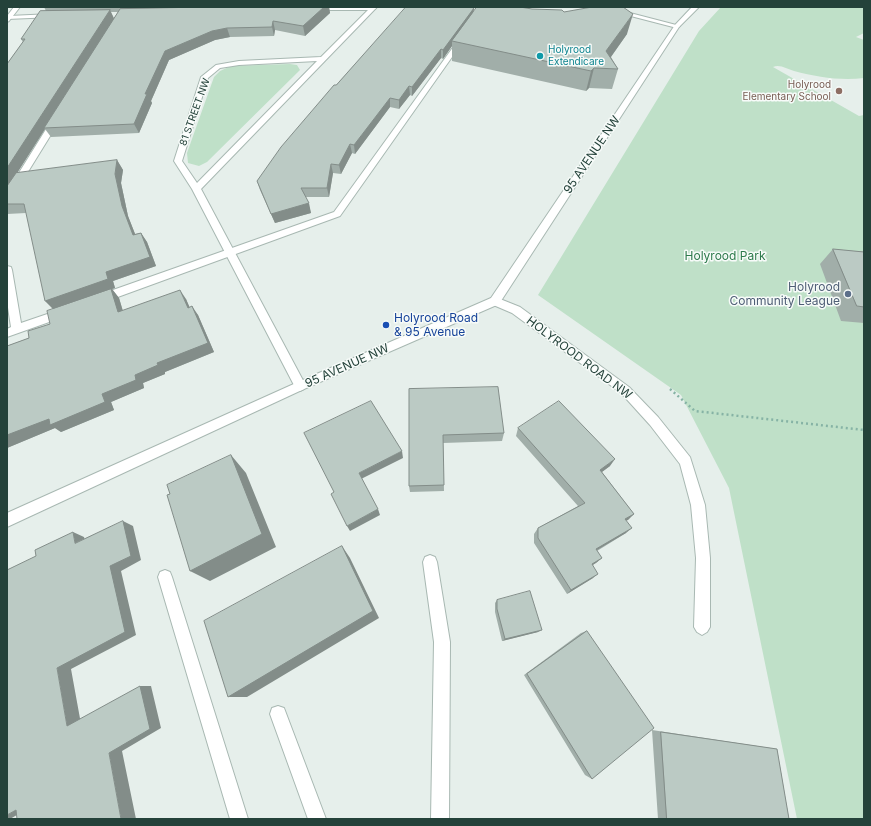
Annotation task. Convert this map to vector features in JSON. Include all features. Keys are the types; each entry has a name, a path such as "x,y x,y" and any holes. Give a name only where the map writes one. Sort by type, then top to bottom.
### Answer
{"street":[{"path":"8,19 17,7"},
{"path":"304,10 374,7"},
{"path":"196,189 374,7"},
{"path":"600,7 677,26"},
{"name":"95 AVENUE NW","path":"7,520 300,386 495,301 677,26 696,7"},
{"path":"601,15 613,10"},
{"path":"8,19 60,16"},
{"path":"92,302 337,214 466,33"},
{"name":"81 STREET NW","path":"300,386 196,189 178,161 205,77 218,66 239,63 322,59"},
{"path":"7,199 60,113"},
{"path":"7,270 12,331 69,310"},
{"name":"HOLYROOD ROAD NW","path":"495,301 516,310 625,390 654,421 686,461 698,505 703,558 702,627"},
{"path":"430,562 442,642 440,819"},
{"path":"165,577 239,819"},
{"path":"278,714 317,819"}],"path":[{"path":"670,389 695,411 864,430"}],"green space":[{"name":"Holyrood Park","path":"721,7 864,7 864,33 856,37 864,40 864,78 847,79 820,77 794,71 781,66 773,67 859,116 864,115 864,819 797,819 729,488 681,395 538,295 699,31"},
{"path":"297,65 300,70 207,162 199,166 188,163 187,153 214,77 220,71 231,66"}],"building":[{"path":"324,7 303,26 273,21 272,27 227,28 212,31 165,51 145,94 147,94 134,124 44,128 120,9"},
{"path":"406,7 474,8 443,50 441,49 412,87 409,86 399,100 390,98 354,145 350,144 339,165 331,164 327,188 301,188 309,203 271,214 257,181 281,147 334,85 336,85"},
{"path":"477,7 520,7 562,10 564,12 592,7 623,7 633,14 606,51 618,69 594,68 591,71 452,41"},
{"path":"110,10 7,168 7,64 25,39 21,39 40,11"},
{"path":"117,160 115,174 122,206 133,235 141,233 150,257 106,272 108,279 45,301 24,204 7,204 7,186 16,173"},
{"path":"833,249 864,252 864,307 857,306"},
{"path":"111,289 118,312 180,290 188,308 192,306 208,343 157,363 158,365 135,375 136,380 102,394 105,402 50,425 49,419 7,435 7,346 29,338 28,331 50,324 47,311"},
{"path":"498,387 504,433 443,435 444,485 409,486 409,389"},
{"path":"371,401 402,451 359,473 378,509 347,526 331,494 334,492 304,433"},
{"path":"559,401 615,459 600,470 634,514 625,519 632,528 596,549 602,558 592,564 598,574 571,590 538,538 538,528 585,503 518,428"},
{"path":"231,455 262,534 190,571 167,495 170,494 167,485"},
{"path":"123,521 131,556 110,566 125,632 57,668 67,726 140,686 150,729 109,753 121,819 17,819 16,810 7,815 7,570 36,556 35,550 73,532 75,543"},
{"path":"342,546 373,611 228,697 204,621"},
{"path":"530,591 542,630 505,639 497,609 497,600"},
{"path":"587,631 654,728 592,779 527,674"},
{"path":"661,732 777,749 789,819 667,819"}],"place":[{"name":"Holyrood Extendicare","path":"540,56"},
{"name":"Holyrood Elementary School","path":"839,91"},
{"name":"Holyrood Community League","path":"848,294"},
{"name":"Holyrood Road & 95 Avenue","path":"386,325"}]}
